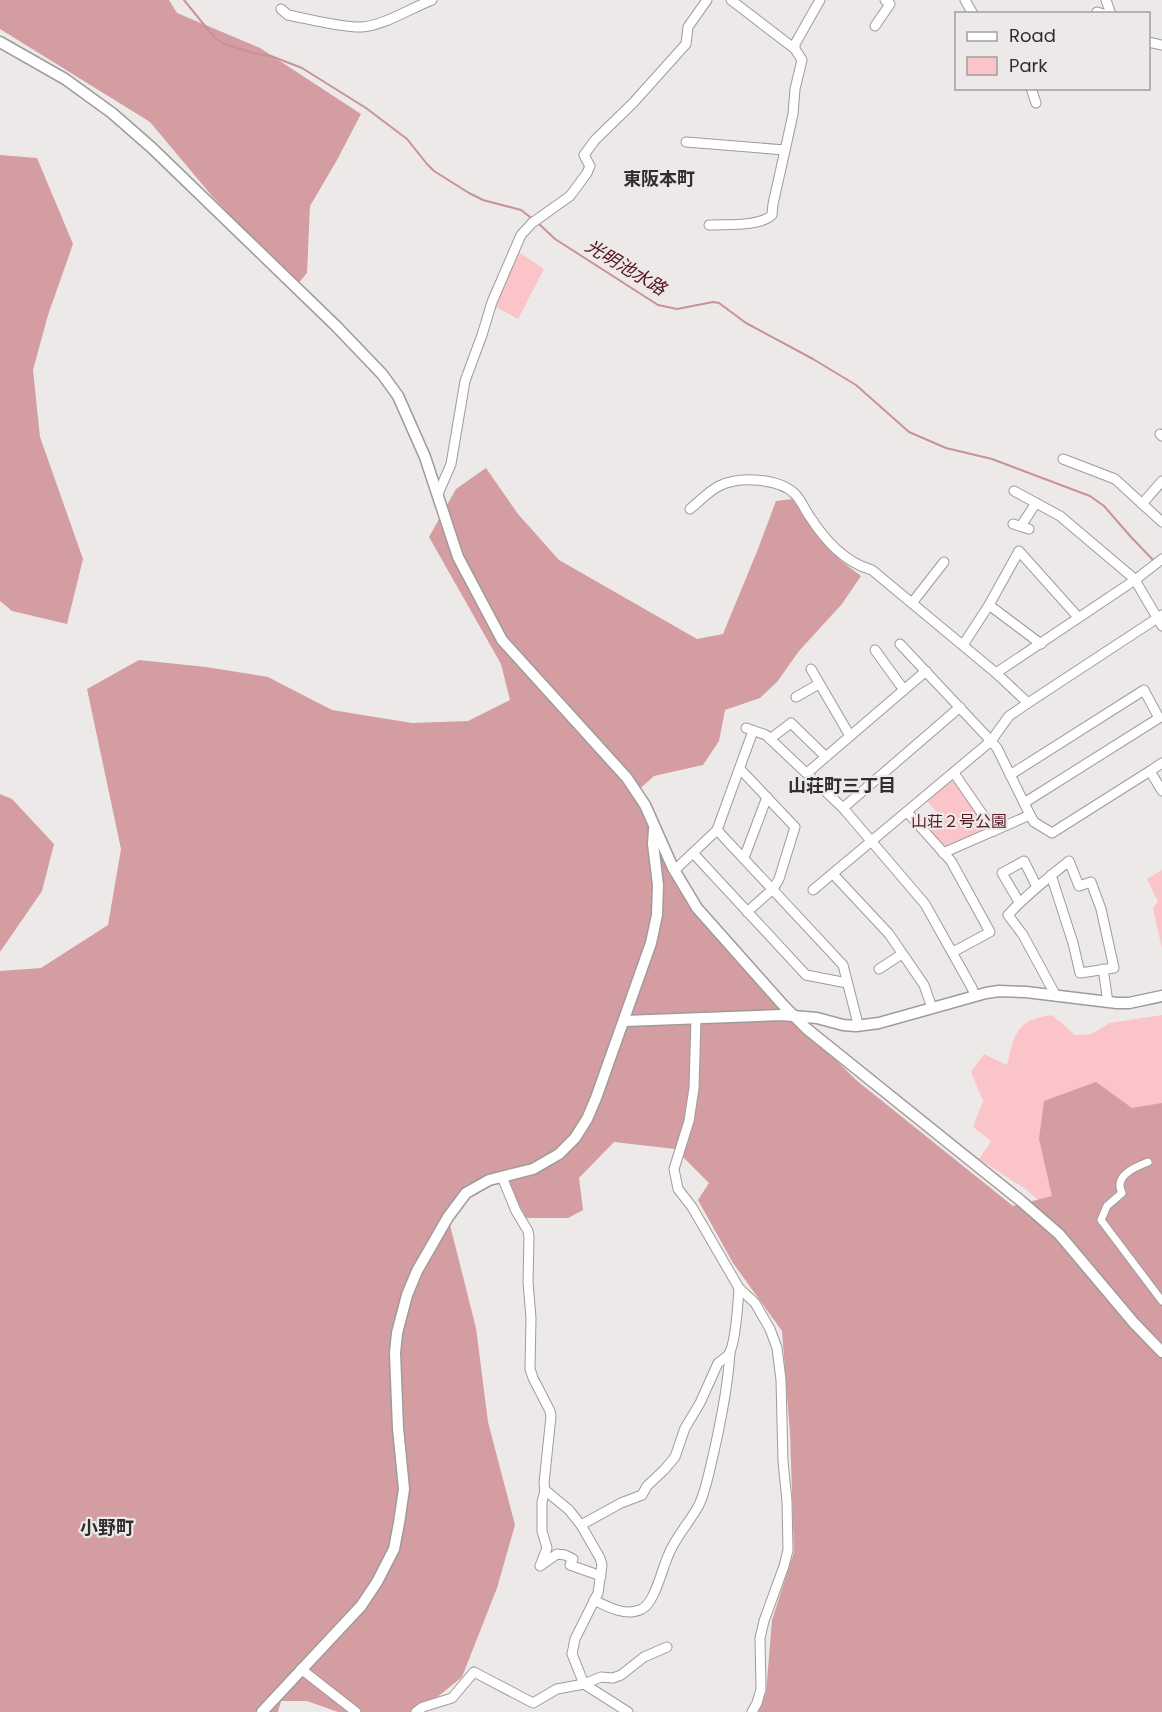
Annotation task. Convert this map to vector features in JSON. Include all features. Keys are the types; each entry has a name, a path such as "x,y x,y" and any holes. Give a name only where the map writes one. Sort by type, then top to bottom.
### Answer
{"street":[{"path":"280,9 288,15 363,27 391,18 432,0"},
{"path":"438,494 451,464 465,381 492,302 521,235 534,222 570,196 588,173 590,166 584,155 595,140 633,103 686,44 688,27 707,0"},
{"path":"709,225 743,224 768,219 772,215 802,60 795,50 731,0"},
{"path":"795,50 797,39 820,0"},
{"path":"875,26 890,4 885,0"},
{"path":"0,42 65,80 112,113 160,156 336,326 382,374 398,396 425,457 458,557 502,640 627,778 645,805 673,868 706,920 794,1016 817,1037 1059,1234 1134,1323 1162,1352"},
{"path":"1031,90 1036,103"},
{"path":"686,142 785,150"},
{"path":"1063,459 1115,479 1162,522"},
{"path":"690,509 711,492 728,483 757,480 776,483 794,493 839,554 855,564 872,570 996,673 1028,703"},
{"path":"1142,504 1162,481"},
{"path":"813,890 991,741 1009,716 1160,620 1135,580 1060,516 1014,491"},
{"path":"1021,526 1036,503"},
{"path":"963,645 1019,551 1078,617"},
{"path":"996,673 1135,580 1162,559"},
{"path":"912,603 944,562"},
{"path":"989,604 1041,644"},
{"path":"900,644 991,741 1034,822 1052,833 1082,820 1132,787 1162,763"},
{"path":"875,650 904,690"},
{"path":"811,669 849,736"},
{"path":"807,772 926,671"},
{"path":"796,697 819,684"},
{"path":"1010,775 1144,690 1158,718 1024,803"},
{"path":"843,808 960,707"},
{"path":"770,739 791,723 825,756"},
{"path":"673,868 678,867 717,830 740,769 749,729 766,735 843,808 925,904 975,996"},
{"path":"740,769 795,827 779,879 772,889 747,912"},
{"path":"1150,771 1162,791"},
{"path":"954,773 994,831"},
{"path":"744,858 767,797"},
{"path":"907,812 951,861 990,932 953,952"},
{"path":"943,853 1030,815"},
{"path":"262,1712 361,1606 377,1582 394,1549 404,1489 398,1428 395,1353 407,1295 417,1271 448,1216 466,1193 489,1180 532,1169 559,1154 575,1138 587,1119 651,944 657,915 658,885 653,844 654,826"},
{"path":"717,830 843,965 856,1026"},
{"path":"693,852 806,975 847,983"},
{"path":"1019,903 1002,873 1024,861 1037,887"},
{"path":"1051,875 1073,943 1080,973 1114,968 1101,909 1091,882 1079,886 1069,861 1051,875 1037,887 1008,915 1023,935 1056,996"},
{"path":"833,874 889,934 924,985 932,1008"},
{"path":"879,969 902,954"},
{"path":"1103,969 1108,1002"},
{"path":"624,1021 794,1016 856,1026 879,1023 986,993 1006,991 1129,1003 1162,996"},
{"path":"696,1018 689,1121 674,1169 678,1189 692,1207 739,1288 755,1303 770,1329 777,1348 781,1380 788,1550 760,1638 761,1689 752,1712"},
{"path":"1148,1162 1134,1167 1122,1177 1119,1188 1122,1193 1107,1206 1101,1220 1162,1301"},
{"path":"502,1178 516,1211 528,1231 530,1369 551,1416 542,1502 542,1531 547,1548 540,1566 557,1554 565,1555 573,1559 570,1565 602,1576"},
{"path":"594,1600 610,1609 620,1611 640,1610 646,1605 662,1577 668,1556 699,1503 722,1418 730,1352 737,1318 739,1288"},
{"path":"581,1525 621,1503 642,1495 647,1486 664,1470 675,1457 685,1428 700,1403 718,1363 730,1352"},
{"path":"545,1490 569,1510 581,1525 600,1558 602,1576 598,1593 580,1627 572,1654 584,1684 628,1712"},
{"path":"526,1712 533,1703 557,1689 584,1684 602,1677 613,1678 621,1675 644,1657 667,1647"},
{"path":"301,1669 356,1712"},
{"path":"416,1712 423,1707 452,1698 474,1672 533,1703"}],"green space":[{"path":"517,251 544,269 518,319 496,307"},
{"name":"山荘２号公園","path":"951,781 955,782 985,825 983,830 947,846 941,844 928,830 942,818 927,801"},
{"path":"1162,870 1162,949 1153,908 1158,902 1147,879"},
{"path":"1052,1015 1075,1035 1091,1034 1110,1023 1162,1015 1162,1332 1075,1234 1027,1190 979,1159 991,1141 973,1127 983,1101 971,1072 984,1054 1007,1065 1012,1044 1019,1030 1031,1020"}],"shaded area":[{"path":"0,0 169,0 177,13 260,48 361,114 310,206 307,273 297,285 212,196 150,122 0,29"},
{"path":"0,155 37,158 73,244 48,315 33,370 40,437 83,559 67,624 12,611 0,601"},
{"path":"486,468 518,514 559,560 697,639 723,634 776,501 792,499 840,560 861,576 842,604 799,651 777,682 760,698 725,710 719,741 703,765 654,776 634,794 666,859 771,995 856,1080 1013,1206 1052,1196 1039,1139 1044,1101 1096,1082 1132,1108 1162,1103 1162,1712 746,1712 766,1693 772,1620 794,1552 790,1433 782,1331 733,1263 698,1200 709,1183 675,1149 614,1142 579,1178 583,1210 568,1218 526,1218 505,1177 467,1193 448,1217 476,1328 488,1422 515,1525 497,1588 462,1677 419,1712 338,1712 307,1701 281,1701 278,1712 0,1712 0,971 41,968 108,925 121,849 87,689 139,660 206,667 268,677 332,710 412,723 468,721 510,700 501,664 429,537 456,489"},
{"path":"0,794 12,799 54,844 42,891 0,952"}],"waterway":[{"name":"光明池水路","path":"184,0 214,37 222,43 271,56 302,68 366,108 407,139 434,171 483,200 521,210 534,220"},
{"name":"光明池水路","path":"538,223 555,239 658,305 677,309 713,302 719,303 746,323 856,385 909,432 946,448 992,459 1090,496 1104,506 1155,562"}],"district":[{"name":"東阪本町","path":"659,178"},
{"name":"山荘町三丁目","path":"842,785"},
{"name":"小野町","path":"107,1527"}]}
